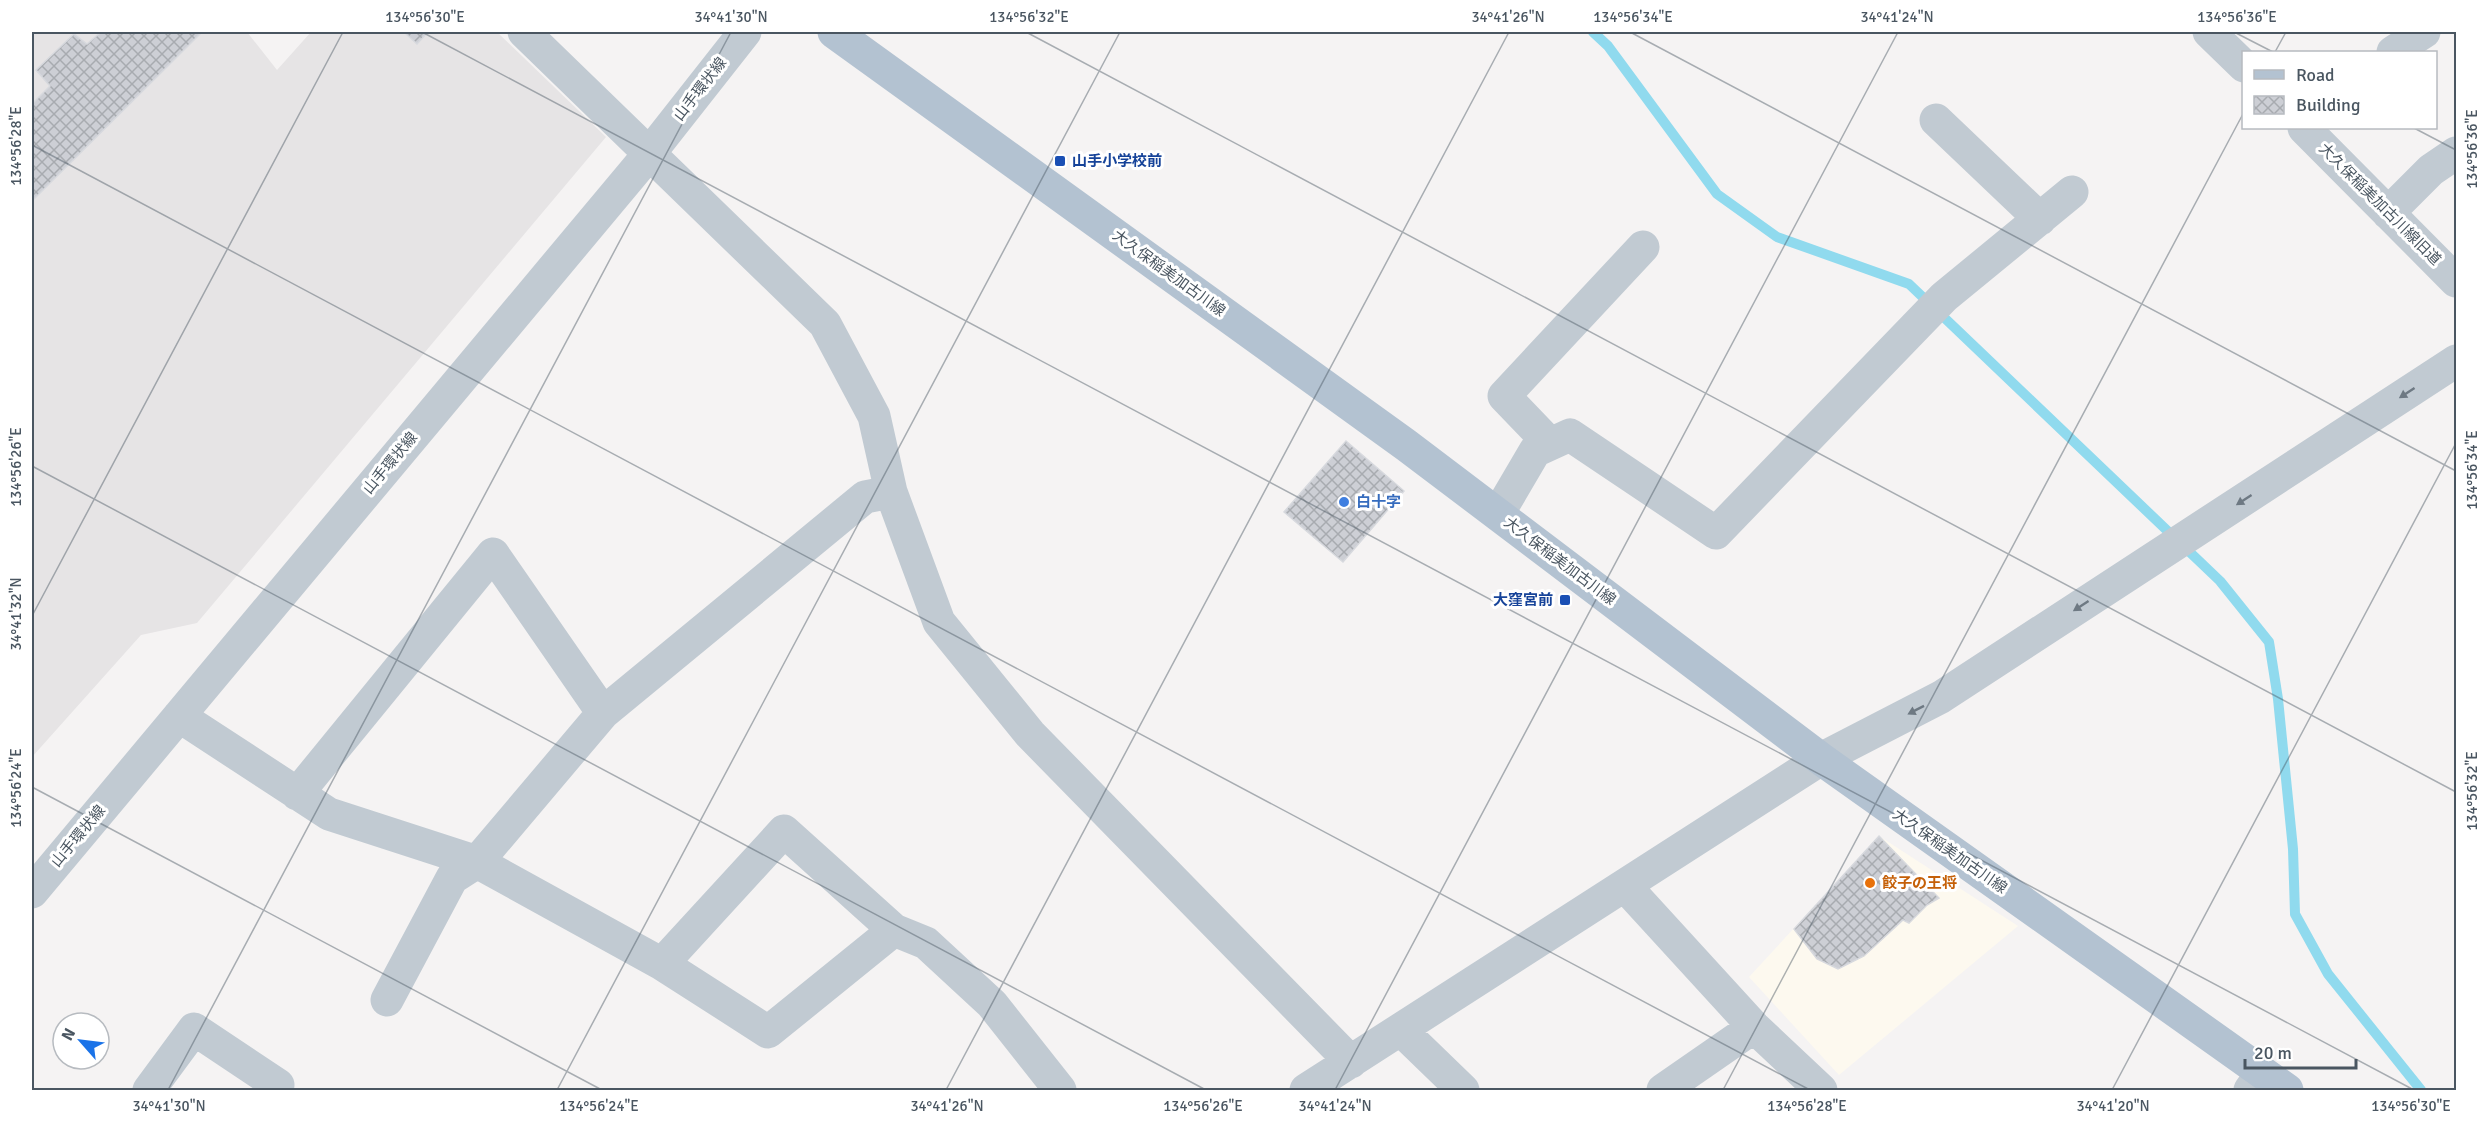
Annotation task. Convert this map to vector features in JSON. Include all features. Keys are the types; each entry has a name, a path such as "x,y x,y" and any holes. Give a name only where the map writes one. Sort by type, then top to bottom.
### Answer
{"main road":[{"name":"大久保稲美加古川線","path":"834,32 1406,445 1821,759 2266,1085"}],"street":[{"path":"524,32 825,324 874,416 891,492 939,622 1030,734 1351,1062"},
{"name":"山手環状線","path":"32,892 649,154 745,32"},
{"path":"2395,51 2424,32"},
{"path":"1936,120 2040,219"},
{"name":"大久保稲美加古川線旧道","path":"2310,130 2457,282"},
{"path":"2388,213 2431,170 2457,153"},
{"path":"1498,514 1535,451 1570,435 1716,533 1934,308 2072,192"},
{"path":"1550,444 1504,396 1643,247"},
{"path":"1306,1090 1626,887 1821,759 1941,697 2457,361"},
{"path":"387,1000 452,878 477,862 603,713 865,497 891,492"},
{"path":"297,794 493,554 603,713"},
{"path":"179,716 329,814 477,862 662,964 768,1032 894,930"},
{"path":"662,964 784,831 894,930 926,943 992,1004 1060,1090"},
{"path":"1626,887 1754,1027 1821,1090"},
{"path":"1663,1090 1754,1027"},
{"path":"148,1090 194,1029 278,1085 274,1090"},
{"path":"1401,1030 1462,1090"}],"shaded area":[{"path":"32,32 247,32 277,70 311,32 497,32 606,137 197,623 141,635 32,757"},
{"path":"1879,836 2018,926 1839,1075 1749,977"}],"building":[{"path":"101,32 202,32 32,201 32,104 50,86 36,70 74,34 87,44"},
{"path":"404,32 428,32 417,44"},
{"name":"白十字","path":"1346,441 1404,491 1343,562 1284,512"},
{"path":"1879,836 1939,898 1927,905 1909,923 1903,920 1864,956 1838,969 1817,959 1794,929"}],"waterway":[{"path":"1593,32 1608,46 1717,194 1777,237 1909,284 2220,581 2269,642 2278,699 2293,849 2295,914 2328,974 2421,1090"}],"place":[{"name":"山手小学校前","path":"1060,161"},
{"name":"白十字","path":"1344,502"},
{"name":"大窪宮前","path":"1565,600"},
{"name":"餃子の王将","path":"1870,883"}]}
